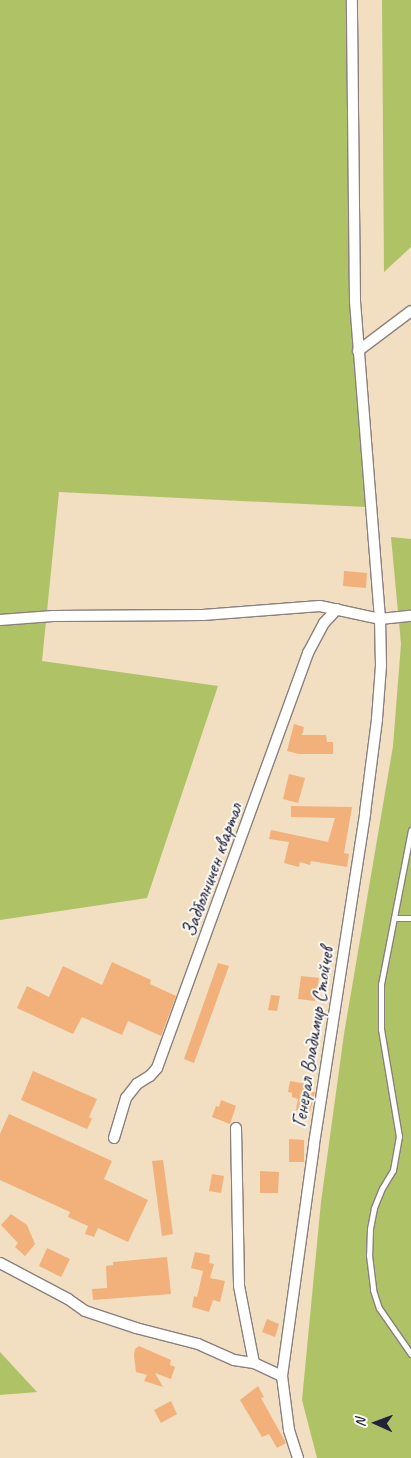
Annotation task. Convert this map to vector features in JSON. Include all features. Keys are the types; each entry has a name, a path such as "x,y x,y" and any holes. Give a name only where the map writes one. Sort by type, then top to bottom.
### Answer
{"street":[{"name":"Генерал Владимир Стойчев","path":"298,1458 289,1430 282,1376 315,1134 377,719 381,666 380,619 358,351 352,166 352,0"},
{"path":"358,351 411,311"},
{"path":"0,620 108,615 203,615 320,606 380,619 411,616"},
{"name":"Задболничен квартал","path":"114,1138 126,1098 138,1084 150,1076 157,1068 308,653 324,623 337,609"},
{"path":"236,1128 239,1286 254,1363"},
{"path":"0,1263 68,1299 85,1311 136,1328 198,1344 234,1360 254,1363 282,1376"}],"lane":[{"path":"411,830 381,984 381,1029 399,1136 393,1170 382,1188 374,1208 370,1229 369,1255 373,1290 379,1308 411,1354"},
{"path":"395,918 411,918"}],"green space":[{"path":"0,0 353,0 354,260 366,507 59,492 42,661 218,686 147,898 0,920"},
{"path":"382,0 411,0 411,247 384,272"},
{"path":"391,537 411,539 411,1458 317,1458 302,1400 321,1202 344,1034 393,746 401,644"},
{"path":"0,1352 37,1392 0,1395"}],"building":[{"path":"344,571 367,573 366,588 343,586"},
{"path":"294,724 304,727 302,735 326,735 327,742 333,742 333,754 299,754 287,751"},
{"path":"289,774 305,778 298,803 283,799"},
{"path":"291,806 352,807 344,853 349,854 347,867 311,861 310,865 300,862 299,867 284,863 289,842 269,839 271,830 328,842 335,818 291,817"},
{"path":"112,962 151,980 150,984 176,996 161,1036 128,1021 122,1035 82,1017 73,1034 17,1008 27,986 49,997 63,966 102,985"},
{"path":"218,963 229,966 194,1063 184,1059"},
{"path":"301,976 319,978 315,1001 298,999"},
{"path":"271,995 280,996 277,1011 268,1010"},
{"path":"33,1071 97,1099 89,1117 92,1119 87,1129 21,1100"},
{"path":"290,1081 312,1085 311,1092 315,1092 310,1112 296,1110 298,1099 292,1097 292,1093 288,1092"},
{"path":"221,1100 236,1106 230,1124 212,1117 216,1106 219,1107"},
{"path":"9,1114 112,1161 104,1179 148,1200 128,1242 98,1228 94,1237 85,1234 88,1226 68,1217 70,1212 0,1180 0,1134"},
{"path":"289,1139 304,1140 304,1162 289,1162"},
{"path":"163,1160 173,1234 162,1236 152,1161"},
{"path":"260,1171 279,1172 278,1193 260,1193"},
{"path":"212,1174 224,1176 221,1193 209,1191"},
{"path":"11,1214 27,1225 35,1244 25,1256 15,1247 18,1243 1,1225"},
{"path":"47,1248 70,1259 61,1277 39,1266"},
{"path":"195,1252 210,1255 209,1263 214,1264 210,1278 225,1281 220,1302 213,1300 209,1312 192,1307 194,1296 197,1297 203,1271 191,1268"},
{"path":"167,1257 171,1294 93,1300 92,1289 107,1288 106,1266 113,1265 113,1262"},
{"path":"267,1319 279,1324 275,1337 262,1332"},
{"path":"139,1346 171,1360 170,1365 175,1367 171,1379 155,1373 163,1387 144,1381 147,1375 136,1372 134,1355 135,1349"},
{"path":"258,1386 264,1397 261,1398 286,1443 277,1448 269,1434 262,1437 240,1400"},
{"path":"171,1401 177,1414 161,1423 154,1410"}]}
